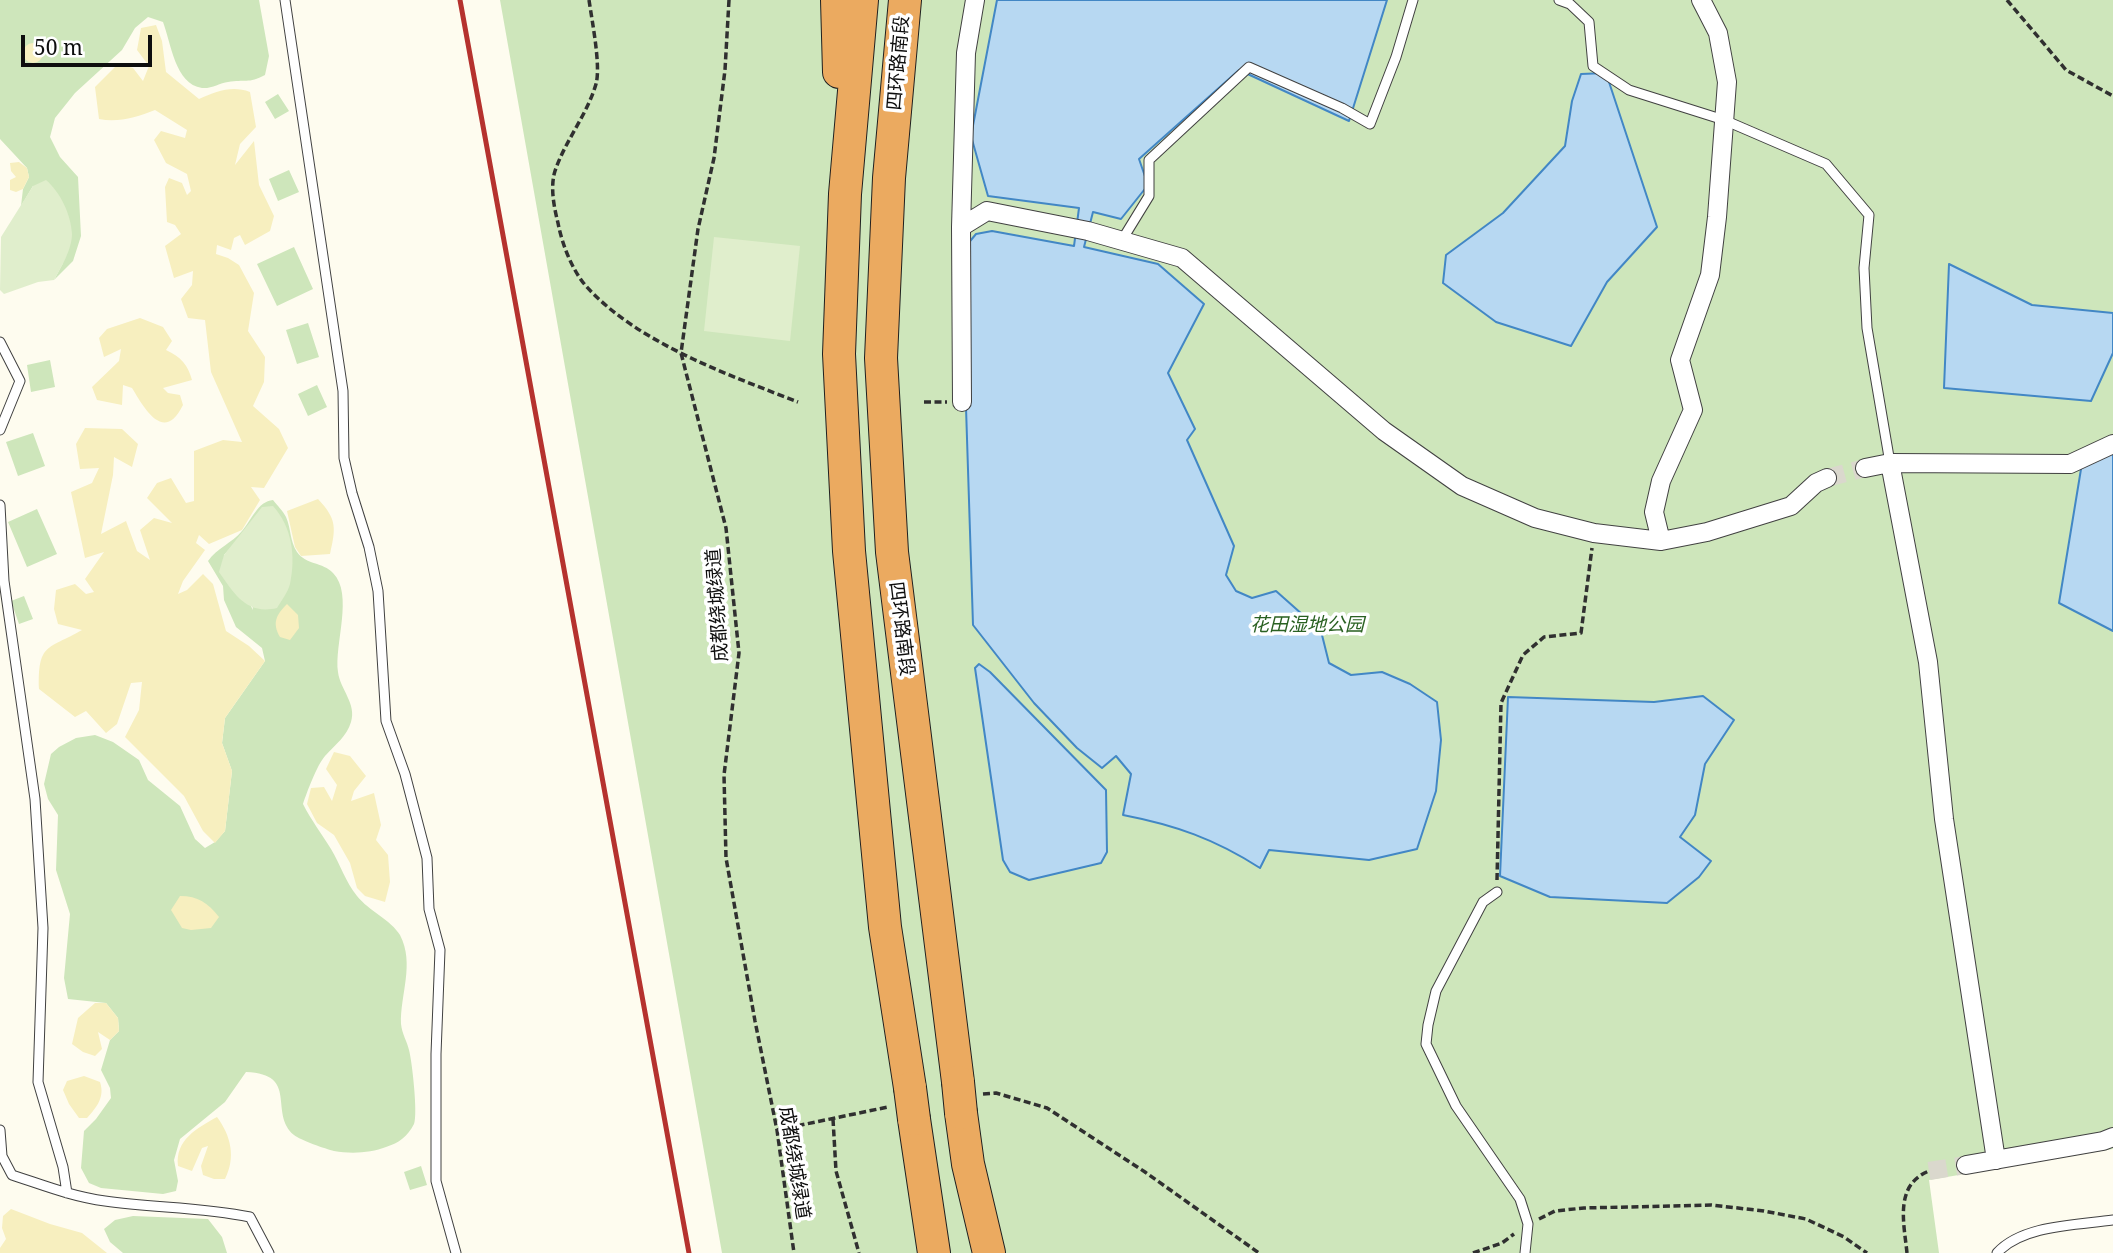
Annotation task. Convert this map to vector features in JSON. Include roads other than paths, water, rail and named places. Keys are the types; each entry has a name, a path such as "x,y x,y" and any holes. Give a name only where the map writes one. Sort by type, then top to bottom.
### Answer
{"highway":[{"path":"837,0 845,194"},
{"path":"862,0 845,194 839,354 849,551 904,1105 934,1253"},
{"name":"四环路南段","path":"905,0 889,178 881,358 892,552 967,1096 968,1164 989,1253"},
{"path":"889,178 920,0"}],"street":[{"path":"962,402 961,228 966,53 975,0"},
{"path":"1661,541 1654,512 1661,481 1693,410 1679,360 1710,275 1727,82 1718,33 1701,0"},
{"path":"961,228 987,211 1082,230 1182,258 1384,431 1462,486 1535,518 1594,533 1661,541 1707,532 1791,506 1815,482 1827,478"},
{"path":"1865,468 1890,463 2070,464 2113,444"},
{"path":"1890,463 1928,662 1944,819 1996,1160"},
{"path":"1966,1165 2113,1137"}],"lane":[{"path":"285,0 343,391 344,458 369,547 378,591 386,721 405,774 427,858 429,909 440,950 436,1054 436,1181 456,1253"},
{"path":"1122,240 1149,196 1149,160 1249,67 1342,108 1370,124 1396,57 1413,0"},
{"path":"1559,0 1570,4 1589,22 1593,66 1629,90 1724,120 1826,164 1869,215 1864,268 1867,328 1890,463"},
{"path":"0,342 20,381 0,430"},
{"path":"0,505 4,581 37,825 43,928 38,1082 63,1167 67,1193"},
{"path":"1497,892 1483,902 1436,991 1426,1044 1456,1105 1520,1199 1528,1224 1525,1253"},
{"path":"0,1130 2,1156 12,1175"},
{"path":"0,1173 104,1201 218,1210 250,1217 270,1253"},
{"path":"1997,1253 2009,1241 2023,1234 2113,1220"}],"water":[{"path":"997,0 1387,0 1349,121 1239,70 1139,159 1148,185 1121,219 1093,212 1084,247 1158,264 1204,304 1168,373 1195,429 1187,440 1234,546 1226,575 1236,591 1252,598 1276,591 1321,631 1329,663 1351,675 1382,672 1410,684 1437,702 1441,740 1436,791 1417,849 1369,860 1269,850 1260,868 1194,834 1123,815 1131,774 1116,756 1102,768 1077,748 1034,703 973,625 961,252 976,234 992,231 1074,246 1079,208 988,196 971,136"},
{"path":"1606,73 1657,227 1607,282 1571,346 1496,322 1443,283 1446,255 1503,213 1565,146 1572,101 1581,74"},
{"path":"1949,264 2032,305 2113,313 2113,353 2091,401 1944,388"},
{"path":"2113,450 2113,631 2059,603 2082,463"},
{"path":"979,664 1106,790 1107,852 1101,863 1029,880 1010,872 1003,860 975,668"},
{"path":"1703,696 1734,720 1705,764 1695,815 1680,837 1711,861 1699,877 1667,903 1550,897 1500,876 1508,697 1654,702"}],"tunnel":[{"path":"1827,478 1865,468"},
{"path":"1929,1171 1966,1165"}],"railway":[{"path":"460,0 689,1253"}],"park label":[{"name":"花田湿地公园","path":"1307,626"}]}
